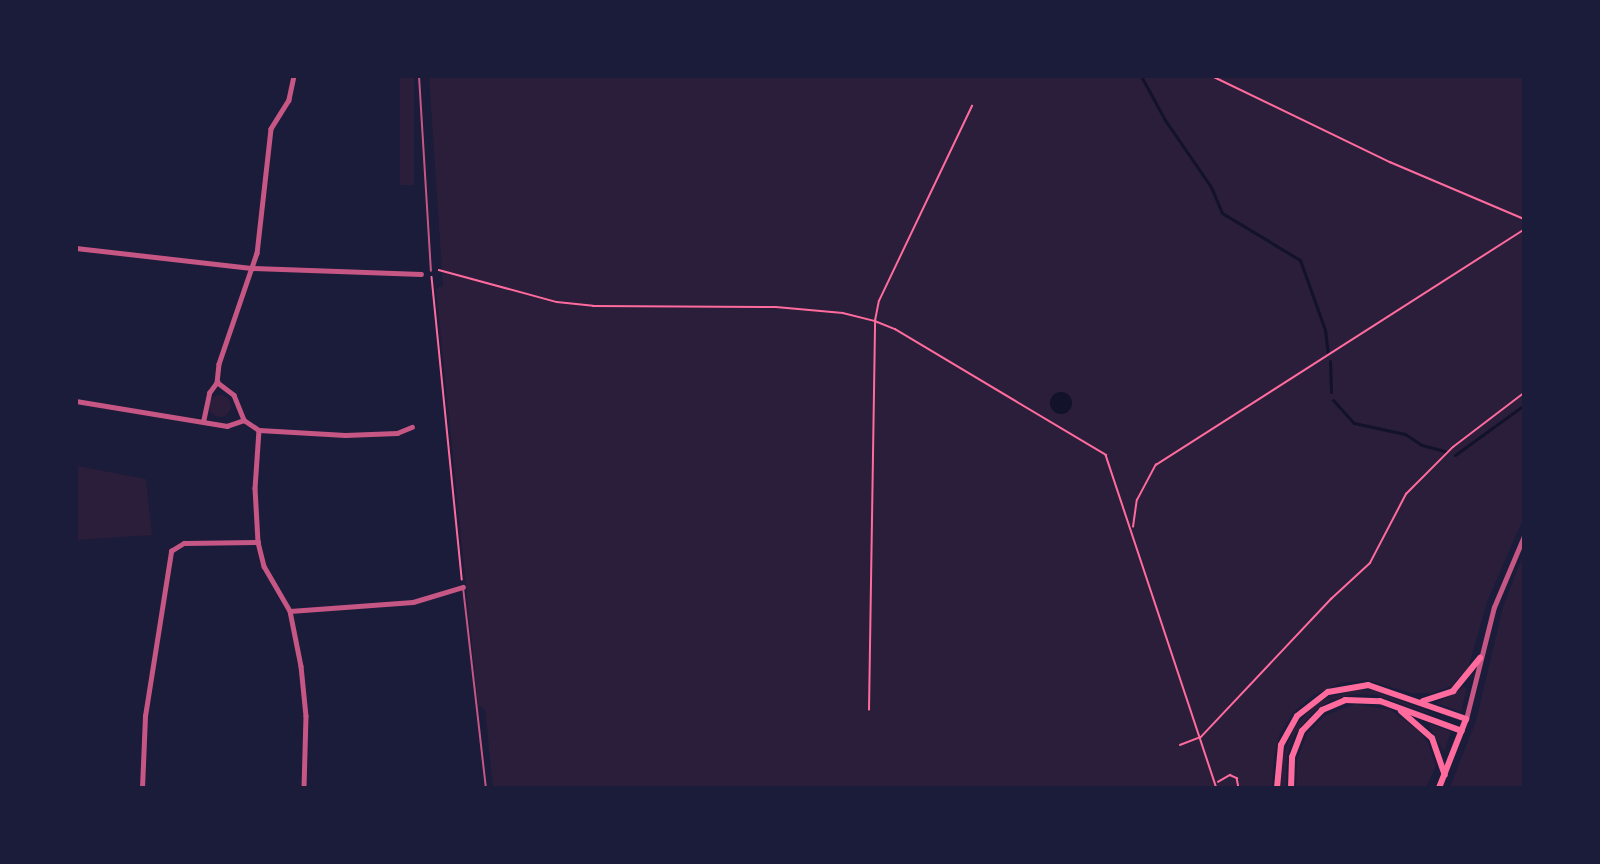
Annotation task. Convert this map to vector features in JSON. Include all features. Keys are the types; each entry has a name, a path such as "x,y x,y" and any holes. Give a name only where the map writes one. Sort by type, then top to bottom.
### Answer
{"main road":[{"path":"1422,701 1453,691 1480,658"},
{"path":"1277,788 1279,755 1285,735 1297,716 1315,699 1341,687 1368,685 1422,701 1466,719 1439,788"},
{"path":"1291,788 1290,767 1298,740 1322,710 1356,699 1394,706 1462,731"},
{"path":"1394,706 1432,738 1445,775"}],"street":[{"path":"203,422 209,393 217,382 257,253 268,145 272,129 290,100 294,76"},
{"path":"76,248 251,268 421,274"},
{"path":"217,382 234,395 244,420 259,430 345,435 397,433 412,427"},
{"path":"76,401 227,426 244,420"},
{"path":"259,430 255,488 258,542 264,566 290,611 306,716 304,788"},
{"path":"1466,719 1494,607 1524,536"},
{"path":"142,788 145,716 170,557 175,546 184,543 258,542"},
{"path":"290,611 413,602 463,587"}],"lane":[{"path":"419,76 431,271"},
{"path":"463,587 486,788"}],"path":[{"path":"1212,76 1390,162 1524,219"},
{"path":"869,710 875,321 879,302 972,106"},
{"path":"1132,528 1137,500 1156,465 1524,230"},
{"path":"463,587 431,271 459,274 557,302 594,306 776,307 843,313 875,321 895,329 1106,455 1212,767 1217,788"},
{"path":"1180,745 1201,737 1331,599 1370,563 1406,494 1453,447 1524,393"},
{"path":"1217,783 1230,775 1237,778 1239,788"}],"shaded area":[{"path":"400,77 414,77 414,185 400,185"},
{"path":"429,77 1523,77 1523,519 1487,602 1468,668 1451,686 1432,693 1412,693 1367,680 1340,683 1312,696 1293,713 1280,733 1274,755 1272,787 493,787 485,710 478,705 436,288 443,286"},
{"path":"1061,392 1069,395 1072,403 1069,411 1061,414 1053,411 1050,403 1053,395"},
{"path":"220,395 228,398 231,406 228,414 220,417 212,414 209,406 212,398"},
{"path":"77,466 146,479 152,535 77,540"},
{"path":"1523,555 1522,787 1450,787 1476,721 1503,607"},
{"path":"1464,687 1467,689 1461,712 1437,703"},
{"path":"1355,689 1376,691 1451,721 1376,695 1355,694 1331,700 1312,713 1293,737 1287,756 1286,787 1281,788 1283,756 1295,726 1318,702"},
{"path":"1355,704 1391,710 1419,731 1428,743 1436,766 1426,787 1296,787 1297,760 1307,734 1324,716"},
{"path":"1431,724 1451,732 1444,752 1429,726"}],"waterway":[{"path":"1141,76 1165,120 1211,187 1222,213 1300,260 1325,330 1328,353"},
{"path":"1330,361 1331,392"},
{"path":"1333,400 1354,423 1405,434 1422,445 1445,451"},
{"path":"1455,455 1524,405"}]}
